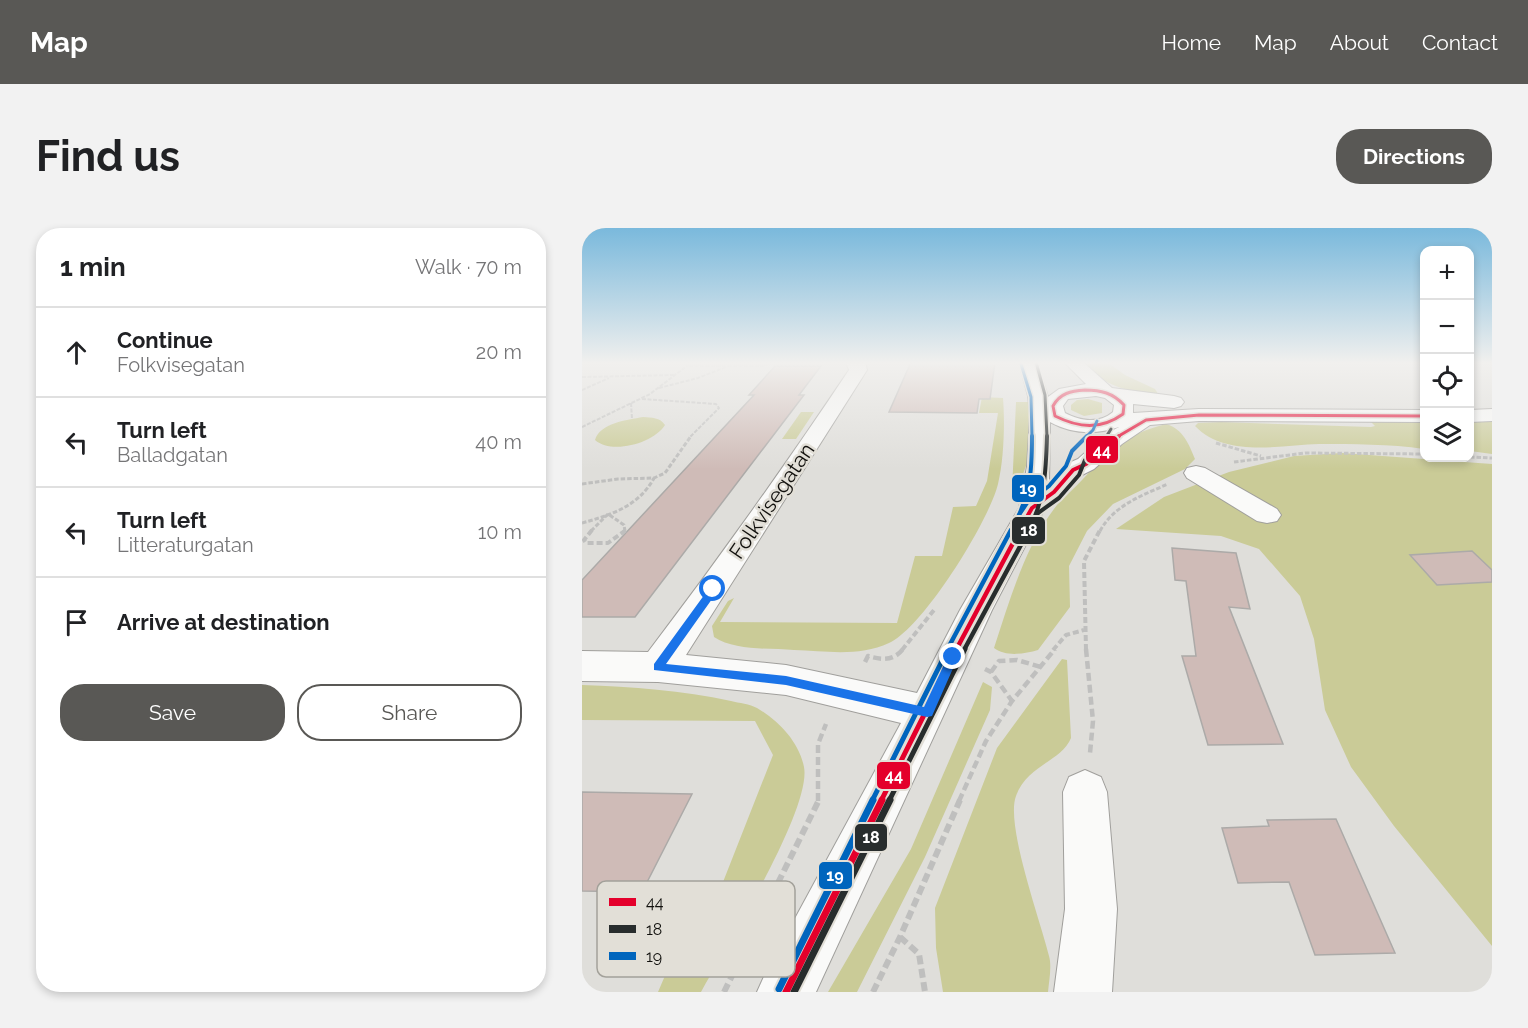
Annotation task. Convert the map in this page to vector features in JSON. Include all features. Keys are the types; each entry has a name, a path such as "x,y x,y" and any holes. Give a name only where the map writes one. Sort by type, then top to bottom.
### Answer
{"street":[{"name":"Folkvisegatan","path":"658,667 713,589 840,398"},
{"path":"795,974 976,610 1032,508 1039,466 1040,415 1038,398"},
{"path":"1058,398 1053,406 1055,416 1063,422 1082,426 1199,415 1420,416"},
{"path":"1032,508 1054,492 1073,470 1078,456 1109,423 1123,414 1122,400 1118,398"},
{"path":"1136,398 1165,402 1420,406"},
{"path":"1474,406 1492,406"},
{"path":"1474,416 1492,416"},
{"path":"1073,470 1086,464 1114,439 1146,420"},
{"path":"1039,466 1052,453 1063,422"},
{"path":"1196,473 1268,515"},
{"path":"582,666 658,667 786,680 927,712"},
{"path":"1083,992 1091,909 1085,792"},
{"path":"786,992 794,977"}],"path":[{"path":"582,427 642,399 703,402 716,404 719,408 691,436 665,473 654,478 618,479 582,484"},
{"path":"631,403 632,419"},
{"path":"1474,457 1492,458"},
{"path":"582,524 625,507 645,495 654,478"},
{"path":"608,514 624,525 626,531 608,543 586,543 584,540 586,536 608,514"},
{"path":"873,992 900,937 986,741 1012,701 1066,635 1084,630 1093,721 1085,792"},
{"path":"991,672 999,661 1007,659 1041,667"},
{"path":"900,937 919,954 925,992"}],"green space":[{"path":"982,398 1003,398 1004,441 998,484 969,547 936,596 903,633 889,643 854,652 753,648 732,645 714,637 712,626 728,601 734,598 720,622 897,623 915,556 942,556 953,507 976,506 987,481 998,413 979,413"},
{"path":"1088,399 1102,403 1102,413 1084,416 1071,410 1071,405 1077,400"},
{"path":"1016,402 1032,402 1032,449 1017,491 1012,491"},
{"path":"801,412 814,412 796,439 782,439"},
{"path":"643,417 658,419 665,425 652,437 632,445 612,447 595,440 598,434 608,426"},
{"path":"1420,421 1420,449 1358,444 1238,446 1208,436 1195,426 1198,423 1221,422 1375,426 1371,422"},
{"path":"1474,421 1492,421 1492,454 1474,452"},
{"path":"1166,424 1181,433 1195,459 1185,469 1113,504 1087,531 1069,566 1070,607 1038,650 1010,654 994,648 1027,555 1057,505 1119,444 1139,433"},
{"path":"1342,453 1420,459 1420,462 1492,464 1492,946 1394,826 1351,767 1325,710 1314,639 1300,596 1259,549 1221,536 1116,529 1164,497 1229,472 1294,456"},
{"path":"1062,659 1067,660 1071,738 1067,746 1028,777 1016,796 1014,810 1019,850 1050,960 1048,992 943,992 936,948 935,908 997,748"},
{"path":"983,682 992,687 990,710 925,857 857,992 828,992 911,849"},
{"path":"582,685 638,688 713,697 757,708 780,726 798,749 804,767 803,787 795,814 763,881 723,881 773,755 755,721 582,720"},
{"path":"664,977 710,977 701,992 658,992"}],"building":[{"path":"752,398 802,398 635,617 582,617 582,580"},
{"path":"895,398 990,398 979,399 977,413 889,412"},
{"path":"1172,548 1236,553 1250,609 1229,607 1283,744 1208,745 1182,656 1196,656 1186,581 1175,580"},
{"path":"1472,551 1492,570 1492,582 1437,585 1410,555"},
{"path":"582,792 692,794 648,881 597,881 597,891 582,891"},
{"path":"1336,819 1395,953 1315,955 1289,882 1238,883 1222,828 1269,826 1267,820"}],"transit line":[{"name":"19","path":"795,957 969,607 1025,505 1032,466 1031,398"},
{"name":"18","path":"794,992 983,613 1039,511 1046,468 1045,398"},
{"name":"44","path":"1059,398 1053,406 1055,416 1072,424 1098,426 1115,420 1123,414 1124,405 1117,398"},
{"name":"44","path":"795,974 976,610 1032,508 1054,492 1073,470 1086,464 1114,439 1146,420 1199,415 1420,416"},
{"name":"19","path":"1019,515 1027,503 1049,486 1066,466 1072,451 1093,430 1097,421"},
{"name":"18","path":"1033,523 1038,513 1059,498 1079,475 1085,460 1105,439 1111,429"},
{"name":"19","path":"779,989 785,977"},
{"name":"44","path":"786,992 793,977"}],"route":[{"path":"713,589 658,667 786,680 927,712 953,657"}]}
